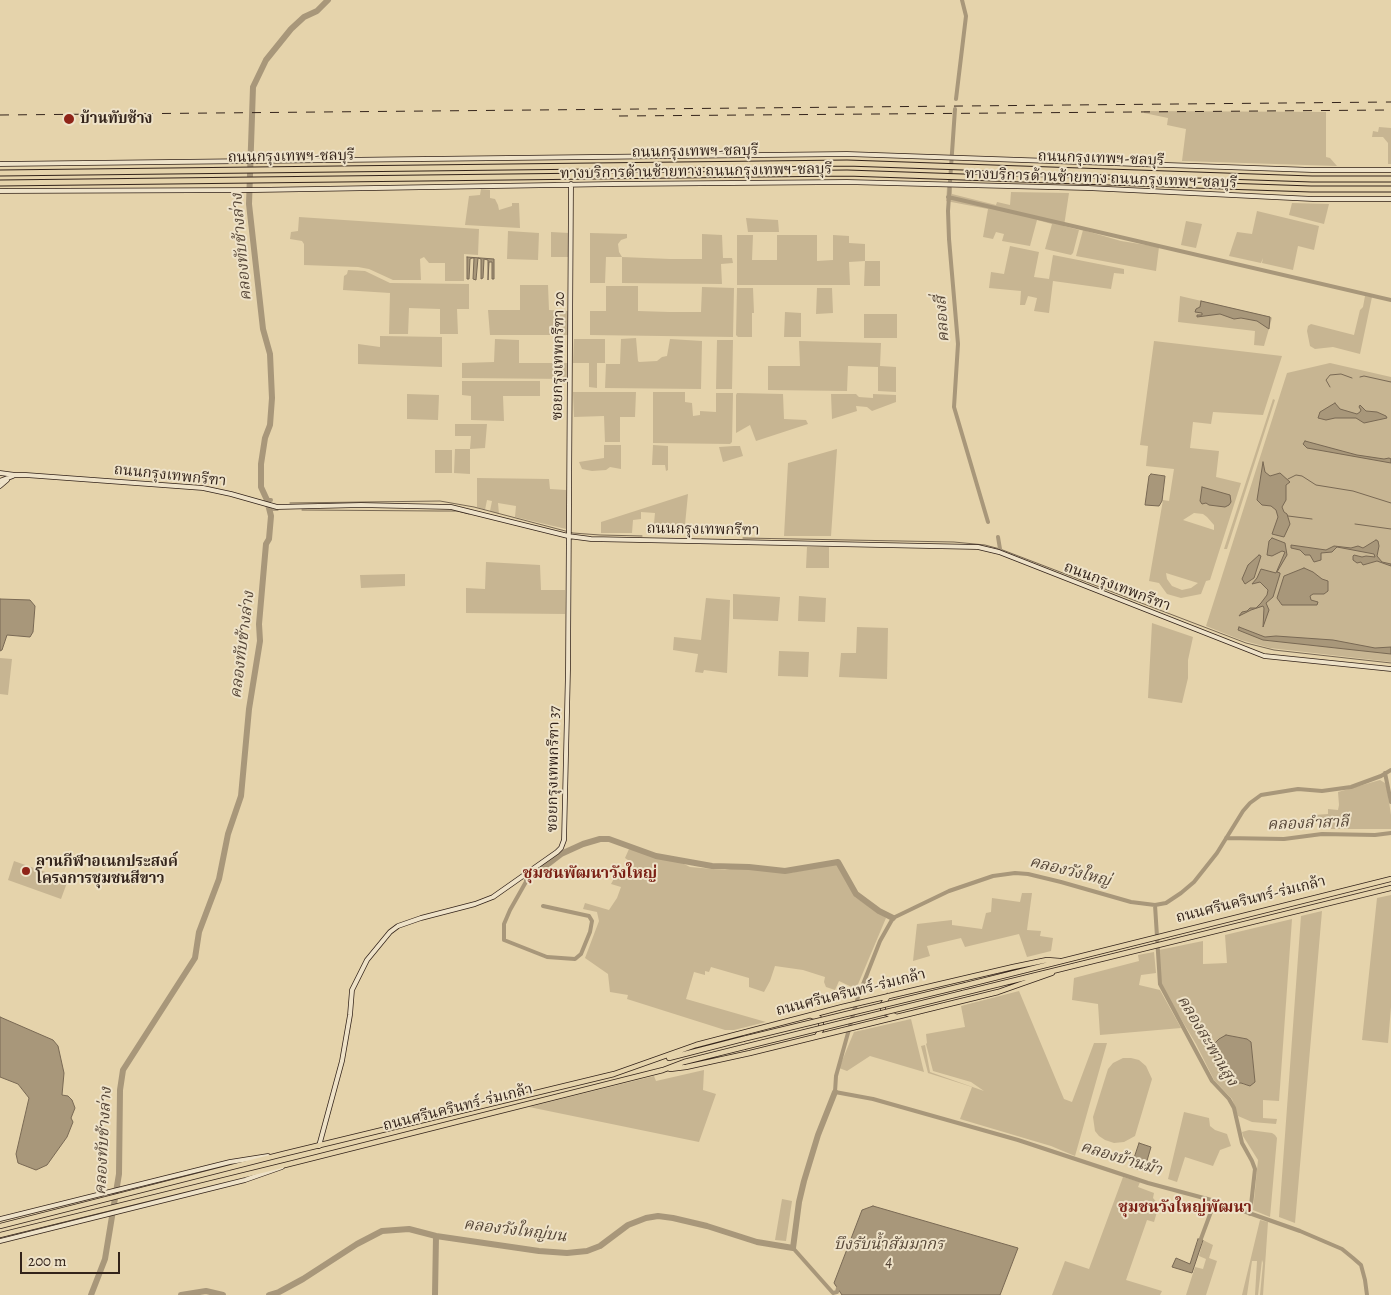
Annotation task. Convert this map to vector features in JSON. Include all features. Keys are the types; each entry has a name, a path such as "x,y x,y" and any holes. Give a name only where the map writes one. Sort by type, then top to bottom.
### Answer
{"highway":[{"name":"ถนนกรุงเทพฯ-ชลบุรี","path":"0,173 847,163 1312,179 1391,179"},
{"name":"ถนนกรุงเทพฯ-ชลบุรี","path":"0,182 847,173 1311,189 1391,189"}],"main road":[{"path":"0,164 804,154 962,157 1312,170 1391,170"},
{"name":"ทางบริการด้านซ้ายทาง ถนนกรุงเทพฯ-ชลบุรี","path":"0,191 255,190 571,184 825,182 1088,188 1313,199 1391,199"},
{"name":"ซอยกรุงเทพกรีฑา 20","path":"568,532 571,184"},
{"name":"ถนนกรุงเทพกรีฑา","path":"0,473 193,487 219,491 273,507 444,506 568,532 591,539 978,547 1007,555 1264,656 1391,670"},
{"path":"0,482 15,475"},
{"path":"0,486 9,478"},
{"name":"ซอยกรุงเทพกรีฑา 37","path":"318,1147 342,1060 350,1015 352,990 367,960 390,932 398,926 493,897 557,852 564,840 568,532"},
{"name":"ถนนศรีนครินทร์-ร่มเกล้า","path":"650,1062 1391,879"},
{"name":"ถนนศรีนครินทร์-ร่มเกล้า","path":"663,1070 684,1062 1391,888"},
{"name":"ถนนศรีนครินทร์-ร่มเกล้า","path":"0,1219 230,1162 318,1147 614,1074 696,1045 842,1007 1034,962 1060,961"},
{"name":"ถนนศรีนครินทร์-ร่มเกล้า","path":"0,1235 663,1070 732,1058 998,992 1034,981 1063,969"},
{"path":"888,996 883,1004 883,1010 896,1017"},
{"path":"811,1016 820,1019 821,1030 817,1036"},
{"name":"ถนนศรีนครินทร์-ร่มเกล้า","path":"0,1226 283,1154"},
{"name":"ถนนศรีนครินทร์-ร่มเกล้า","path":"0,1241 245,1180 289,1164"}],"shaded area":[{"path":"1144,111 1326,112 1326,157 1330,158 1337,166 1182,161 1186,129 1167,125 1168,118 1144,113"},
{"path":"1379,127 1391,128 1391,164 1388,164 1388,143 1383,137 1372,137 1373,131 1378,132"},
{"path":"947,187 952,188 952,194 996,205 997,202 1010,205 1011,192 1069,193 1064,226 1079,230 1073,253 1071,255 1045,249 1052,224 1037,220 1030,246 1002,241 1004,234 996,232 993,239 983,237 988,209 946,201"},
{"path":"481,189 490,190 490,198 495,199 499,210 512,206 512,203 519,203 520,228 465,225 469,196 480,195"},
{"path":"1292,203 1329,204 1324,224 1289,215"},
{"path":"1257,211 1319,226 1314,250 1298,246 1293,270 1262,263 1263,258 1261,263 1229,256 1237,232 1252,234"},
{"path":"299,217 479,229 478,255 464,254 464,281 445,281 445,263 429,263 424,257 420,259 421,280 393,280 369,269 358,267 304,265 304,244 302,241 290,239 291,232 298,231"},
{"path":"746,218 778,220 779,232 748,232"},
{"path":"1186,221 1202,224 1196,248 1181,245"},
{"path":"1083,230 1121,241 1159,247 1156,271 1076,256"},
{"path":"508,231 539,233 538,260 507,259"},
{"path":"551,232 569,233 569,257 551,257"},
{"path":"590,233 627,234 627,238 621,240 618,244 622,257 606,257 605,283 590,283"},
{"path":"702,234 722,235 723,258 732,258 733,263 721,264 722,284 622,283 622,257 702,259"},
{"path":"737,235 753,235 752,260 777,260 777,235 817,235 817,261 833,260 833,235 849,236 849,243 865,244 865,261 849,262 850,285 737,285"},
{"path":"1010,246 1039,252 1034,277 1049,279 1053,255 1124,269 1124,274 1114,273 1111,289 1053,281 1049,313 1034,311 1037,298 1028,296 1025,305 1020,305 1021,291 989,288 991,272 1004,274"},
{"path":"865,261 880,261 880,286 864,286"},
{"path":"348,270 365,271 390,283 469,284 469,309 457,309 458,334 440,334 440,309 409,308 408,334 389,334 390,293 343,290 344,276"},
{"path":"520,285 548,285 549,310 568,311 568,335 490,335 488,310 520,310"},
{"path":"606,286 638,286 638,311 669,312 701,312 702,287 734,288 733,337 590,335 590,311 606,311"},
{"path":"737,288 753,288 754,313 752,313 752,337 738,337 736,335"},
{"path":"817,288 832,288 833,313 816,314"},
{"path":"1180,296 1271,317 1264,346 1254,345 1255,331 1178,322"},
{"path":"1365,296 1372,297 1360,354 1333,347 1315,349 1310,346 1307,331 1308,326 1311,324 1354,335"},
{"path":"785,312 801,313 801,337 784,337"},
{"path":"864,314 897,314 897,338 864,338"},
{"path":"380,336 442,337 442,367 358,364 358,344 380,347"},
{"path":"636,338 639,362 657,361 667,356 670,339 702,341 701,389 605,388 606,364 620,364 621,339"},
{"path":"495,339 519,340 519,363 568,363 568,379 462,378 462,363 494,362"},
{"path":"574,339 605,339 605,363 597,363 597,388 589,387 589,363 573,363"},
{"path":"717,340 733,340 732,389 716,389"},
{"path":"799,341 881,343 880,366 896,367 896,392 878,391 878,367 848,366 847,391 768,390 768,366 800,366"},
{"path":"1154,341 1282,356 1263,415 1213,412 1211,424 1193,422 1190,448 1219,451 1216,477 1241,483 1210,580 1206,581 1201,594 1181,598 1167,594 1159,583 1149,581 1163,500 1169,501 1174,469 1146,466 1148,446 1140,445","holes":["1194,513 1203,514 1207,517 1214,525 1214,530 1183,520","1166,573 1198,583 1191,588 1182,590 1172,586 1167,579"]},
{"path":"1330,363 1391,377 1391,662 1270,648 1241,640 1206,626 1287,373"},
{"path":"462,381 540,381 540,396 503,396 504,421 471,420 471,396 462,395"},
{"path":"573,392 636,392 635,417 620,417 620,442 605,442 604,416 574,417"},
{"path":"653,392 685,392 685,402 692,403 693,416 700,415 700,411 716,412 716,393 733,393 732,442 730,444 653,443"},
{"path":"737,393 783,394 784,419 806,420 808,424 756,441 750,425 736,433"},
{"path":"407,394 439,395 438,420 407,419"},
{"path":"831,394 856,394 859,397 873,398 873,394 896,395 896,402 872,411 867,407 856,406 857,411 832,419"},
{"path":"1273,399 1275,400 1227,549 1224,549"},
{"path":"455,424 487,424 485,448 470,449 471,436 455,436"},
{"path":"604,445 621,445 621,469 610,467 606,470 592,471 582,469 579,462 604,458"},
{"path":"653,445 668,446 668,470 666,471 665,465 652,465"},
{"path":"740,446 743,456 723,462 719,447"},
{"path":"455,449 470,449 470,474 454,473"},
{"path":"837,449 831,536 784,536 788,463"},
{"path":"435,450 452,450 452,473 435,473"},
{"path":"477,478 549,479 550,489 566,490 566,529 515,517 516,506 498,503 499,514 490,511 492,501 487,500 485,510 477,507"},
{"path":"688,494 684,535 653,534 655,513 641,512 641,519 633,520 632,533 601,533 601,522"},
{"path":"807,547 829,547 829,568 806,568"},
{"path":"486,562 540,565 541,590 565,590 565,614 466,613 466,588 485,589"},
{"path":"405,574 405,586 361,588 360,575"},
{"path":"733,594 780,597 778,621 733,619"},
{"path":"799,596 826,598 825,622 798,621"},
{"path":"706,598 730,600 727,673 704,670 703,673 695,672 698,654 673,650 674,637 701,640"},
{"path":"1152,623 1193,637 1188,660 1188,678 1182,703 1148,698"},
{"path":"857,627 888,628 887,679 839,677 841,653 856,653"},
{"path":"779,651 809,652 808,677 778,676"},
{"path":"0,658 12,659 8,695 0,694"},
{"path":"1380,780 1385,783 1387,789 1391,829 1331,829 1330,820 1314,820 1314,815 1328,814 1328,809 1338,810 1338,792"},
{"path":"629,849 682,863 690,867 725,870 735,868 789,873 838,864 855,897 886,918 856,989 839,981 835,990 826,987 825,977 803,970 775,966 764,992 749,987 749,978 711,967 709,972 705,971 705,975 694,972 686,999 766,1022 734,1030 725,1030 627,999 628,995 610,992 608,974 585,958 599,921 597,912 583,909 585,903 609,910 617,898 621,887 611,884 616,875 623,877 625,870 631,871 634,864 625,858"},
{"name":"ลานกีฬาอเนกประสงค์ โครงการชุมชนสีขาว","path":"14,861 68,880 61,899 8,880"},
{"path":"1022,893 1032,893 1027,930 1041,931 1040,936 1053,938 1051,951 1027,957 1019,934 965,947 961,938 927,946 930,956 913,961 917,924 952,920 952,925 982,929 986,913 991,912 992,898 1020,902"},
{"path":"1391,895 1391,1007 1388,1043 1362,1040 1377,898"},
{"path":"1322,911 1295,1223 1279,1217 1301,916"},
{"path":"1292,919 1279,1101 1263,1100 1263,1118 1277,1119 1276,1124 1252,1122 1238,1116 1232,1099 1214,1080 1161,983 1159,950 1203,941 1203,964 1227,963 1225,935","holes":["1226,1035 1247,1039 1251,1042 1255,1082 1245,1085 1241,1083"]},
{"path":"1154,952 1156,973 1141,975 1139,985 1160,990 1181,1028 1100,1035 1098,1004 1072,1000 1074,978 1139,961 1138,955"},
{"path":"1019,991 1064,1099 1072,1102 1094,1043 1107,1043 1075,1156 1051,1146 960,1119 972,1087 928,1073 921,1046 925,1045 930,1072 984,1091 971,1082 933,1071 926,1044 926,1034 965,1027 961,1006"},
{"path":"911,1019 924,1072 870,1056 847,1071 839,1068 854,1032"},
{"path":"1123,1058 1139,1060 1146,1066 1152,1079 1135,1136 1124,1142 1114,1143 1099,1136 1095,1131 1093,1117 1108,1069 1113,1063"},
{"path":"704,1070 703,1090 716,1094 699,1142 529,1107 654,1076 656,1081"},
{"path":"1184,1112 1209,1118 1210,1126 1227,1134 1231,1146 1220,1150 1213,1166 1185,1157 1177,1182 1168,1179"},
{"path":"1249,1130 1272,1133 1277,1138 1270,1217 1253,1210 1258,1160 1243,1136 1242,1132"},
{"path":"1123,1177 1140,1182 1138,1187 1154,1193 1153,1198 1159,1205 1154,1222 1147,1220 1126,1280 1162,1291 1160,1295 1052,1295 1065,1261 1089,1269"},
{"path":"782,1199 792,1201 786,1241 775,1240"},
{"path":"1260,1220 1268,1222 1263,1295 1260,1295 1262,1260 1258,1295 1255,1295 1257,1261 1252,1261 1247,1295 1242,1295"},
{"path":"1203,1240 1213,1245 1209,1258 1217,1261 1206,1295 1186,1295 1195,1267 1203,1269 1206,1259 1199,1256"}],"water":[{"path":"467,257 494,259 494,279 492,279 492,262 489,262 488,280 488,260 484,259 483,278 481,279 481,259 478,258 476,280 473,279 474,258 472,258 470,259 469,279 467,279"},
{"path":"1201,301 1270,317 1269,329 1257,321 1241,318 1234,319 1220,314 1197,317 1197,315 1202,315 1202,313 1195,312 1200,307"},
{"path":"1335,403 1340,409 1357,414 1361,410 1360,405 1366,411 1377,412 1387,418 1364,423 1356,418 1326,420 1318,418 1320,412"},
{"path":"1305,441 1357,455 1389,458 1391,463 1307,448 1303,444"},
{"path":"1263,462 1265,472 1270,476 1280,473 1290,482 1286,485 1286,500 1282,507 1287,514 1290,524 1284,537 1272,534 1278,517 1276,510 1271,506 1262,505 1257,500"},
{"path":"1151,474 1165,476 1162,501 1159,506 1145,505 1149,476"},
{"path":"1202,487 1230,495 1231,502 1225,507 1206,503 1202,504 1200,501"},
{"path":"1272,538 1285,543 1287,555 1277,572 1280,574 1273,597 1266,603 1269,610 1263,627 1263,606 1239,616 1250,608 1256,608 1267,595 1268,590 1260,582 1252,584 1261,569 1276,573 1285,552 1282,551 1272,556 1267,555 1269,541"},
{"path":"1376,540 1379,546 1377,556 1382,562 1391,564 1391,566 1377,561 1363,565 1361,562 1357,563 1353,560 1354,555 1375,557 1374,554 1337,547 1332,552 1321,553 1321,560 1314,562 1310,555 1305,555 1300,550 1291,548 1291,545 1326,550 1334,546 1351,548 1358,546 1363,548"},
{"path":"1259,555 1261,556 1254,578 1245,584 1242,579 1248,565"},
{"path":"1304,568 1328,581 1328,591 1324,594 1313,594 1310,596 1311,600 1318,602 1317,605 1282,605 1277,598 1284,576"},
{"path":"0,599 30,600 35,606 33,632 30,637 7,635 0,651"},
{"path":"1239,627 1265,637 1333,640 1375,648 1391,647 1391,654 1263,640 1238,630"},
{"path":"0,1017 53,1040 58,1046 64,1073 62,1095 68,1096 72,1100 75,1108 71,1118 73,1122 67,1137 47,1165 36,1170 18,1163 16,1154 29,1098 18,1084 0,1077"},
{"path":"1226,1035 1247,1039 1251,1042 1255,1082 1250,1086 1232,1083 1223,1078 1215,1063 1213,1045"},
{"path":"1139,1143 1151,1147 1144,1171 1131,1167"},
{"name":"บึงรับน้ำสัมมากร 4","path":"873,1206 1018,1248 1000,1295 842,1295 834,1283 862,1210"},
{"path":"1198,1239 1203,1240 1192,1273 1172,1267 1176,1258 1190,1264"}],"waterway":[{"name":"คลองทับช้างล่าง","path":"91,1295 105,1259 119,1174 120,1090 123,1070 195,958 199,932 219,879 228,834 241,796 249,709 260,641 259,624 266,544 269,539 271,516 261,487 261,464 265,438 270,425 272,398 270,354 263,329 249,204 253,87 266,60 291,29 304,17 317,11 328,0"},
{"name":"คลองสี่","path":"956,99 966,16 962,0"},
{"name":"คลองสี่","path":"955,109 948,211 958,344 954,407 988,522"},
{"path":"948,197 1391,300"},
{"path":"1330,387 1326,380 1330,375 1341,374 1352,378"},
{"path":"1360,377 1364,376 1391,382"},
{"path":"1288,479 1296,475 1302,476 1316,485 1353,491 1391,503"},
{"path":"290,503 440,501 474,507 573,533 642,536"},
{"name":"คลองทับช้างล่าง","path":"269,510 278,510"},
{"path":"302,510 457,511 469,514"},
{"path":"1288,516 1312,519"},
{"path":"1355,524 1391,529"},
{"name":"คลองสี่","path":"998,537 1000,549"},
{"path":"743,538 954,542 985,545 1000,549 1246,643 1274,650 1391,663"},
{"name":"คลองวังใหญ่","path":"1367,1295 1361,1265 1342,1249 1300,1231 1215,1201 1148,1183 1018,1140 873,1099 835,1092 836,1076 858,997 880,941 893,918 949,891 993,876 1015,873 1028,874 1061,882 1131,902 1155,905 1166,903 1194,882 1217,853 1243,811 1261,795 1298,789 1322,791 1351,787 1381,776 1391,770"},
{"path":"1385,773 1391,802"},
{"name":"คลองลำสาลี","path":"1226,838 1284,839 1322,834 1375,835 1391,833"},
{"path":"527,880 561,854 600,839 609,839 656,856 712,866 749,867 785,871 838,862 856,894 879,911 893,918"},
{"path":"527,880 504,924 504,940 547,957 575,959 581,954 590,932 592,921 589,916 543,906"},
{"name":"คลองสะพานสูง","path":"1155,905 1160,984 1212,1081 1229,1099 1234,1108 1242,1143 1255,1169 1250,1214"},
{"name":"คลองวังใหญ่บน","path":"269,1295 279,1292 303,1279 357,1244 382,1231 409,1229 436,1236 539,1251 567,1253 587,1251 600,1246 628,1225 646,1218 658,1216 707,1226 757,1242 793,1248 799,1202 804,1181 818,1135 835,1092"},
{"path":"1199,1244 1215,1201"},
{"path":"435,1295 436,1236"},
{"path":"793,1248 833,1293 837,1292 838,1288"},
{"name":"คลองวังใหญ่บน","path":"181,1295 206,1291 223,1295"}],"railway":[{"path":"0,115 1391,102"},
{"path":"619,116 1391,110"}],"place":[{"name":"บ้านทับช้าง","path":"69,119"},
{"name":"ลานกีฬาอเนกประสงค์ โครงการชุมชนสีขาว","path":"26,871"}],"district":[{"name":"ชุมชนพัฒนาวังใหญ่","path":"590,874"},
{"name":"ชุมชนวังใหญ่พัฒนา","path":"1185,1208"}],"water label":[{"name":"คลองบ้านม้า","path":"1121,1159"}]}
